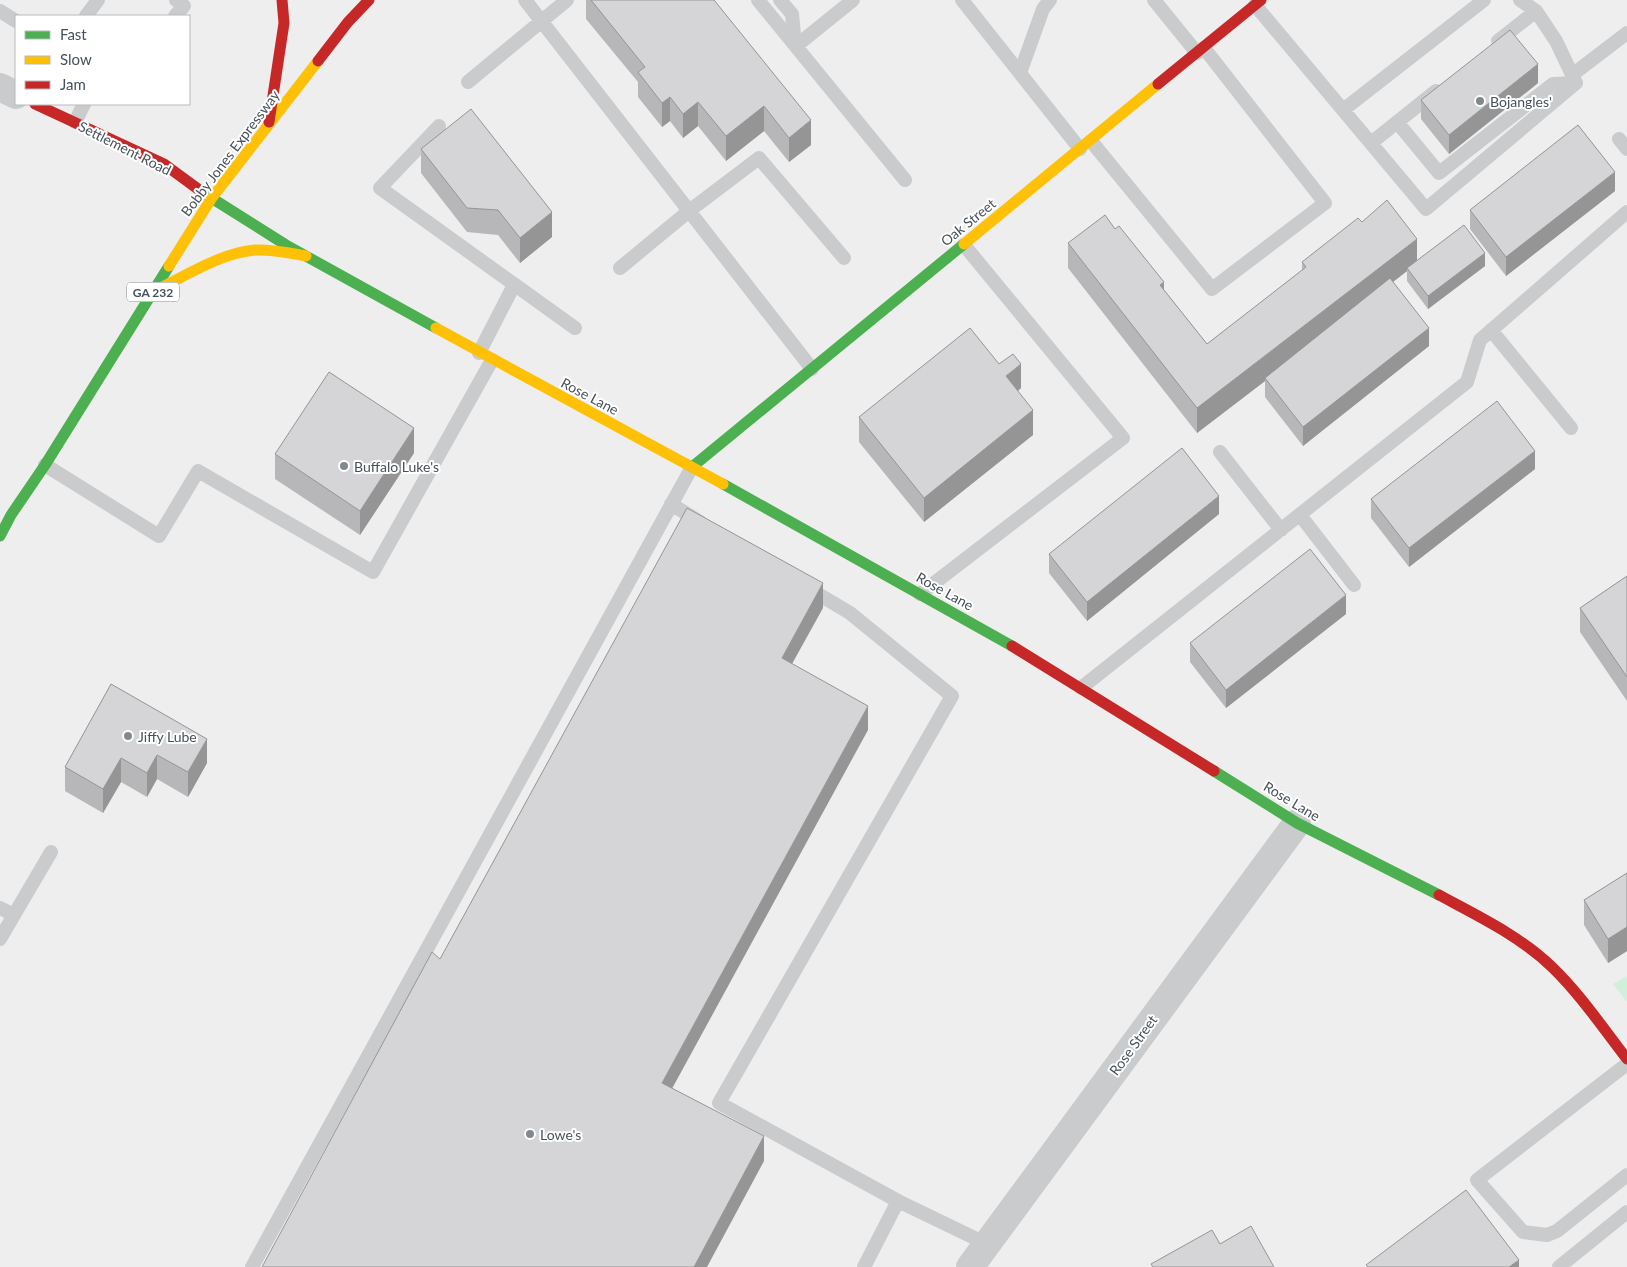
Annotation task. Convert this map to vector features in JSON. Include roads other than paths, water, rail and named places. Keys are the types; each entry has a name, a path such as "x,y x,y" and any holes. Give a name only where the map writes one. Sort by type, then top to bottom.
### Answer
{"street":[{"path":"269,124 284,23 282,0"},
{"name":"Bobby Jones Expressway","path":"0,536 6,513 45,465 211,199 348,22 369,0"},
{"name":"Oak Street","path":"692,467 1258,3"},
{"path":"0,87 15,94"},
{"name":"Settlement Road","path":"37,105 164,164 211,199"},
{"name":"Rose Lane","path":"211,199 306,256 485,356 692,467 1013,646 1297,823 1483,918 1522,942 1552,967 1582,1001 1627,1059"},
{"path":"154,291 220,259 248,250 270,250 306,256"},
{"name":"Rose Street","path":"970,1267 1297,823"}],"lane":[{"path":"87,15 98,0"},
{"path":"525,0 812,369"},
{"path":"468,82 567,0"},
{"path":"758,0 905,180"},
{"path":"780,0 792,14 796,46"},
{"path":"796,46 853,0"},
{"path":"962,0 1020,73 1212,289 1325,203 1200,50 1154,0"},
{"path":"1020,73 1043,10 1050,0"},
{"path":"1343,110 1484,0"},
{"path":"1520,0 1536,11 1556,41 1574,79"},
{"path":"1258,3 1343,110 1426,209 1627,33"},
{"path":"0,11 15,20"},
{"path":"1490,48 1536,11"},
{"path":"1397,122 1439,173 1553,84 1574,79"},
{"path":"1371,143 1443,85"},
{"path":"75,122 84,105"},
{"path":"439,126 380,188 575,328"},
{"path":"620,268 689,211 759,158 844,258"},
{"path":"1081,688 1468,382 1480,340 1627,212"},
{"path":"920,594 1123,438 964,245"},
{"path":"45,465 159,536 198,471 373,572 485,356 514,285"},
{"path":"1491,330 1570,428"},
{"path":"1220,452 1281,530"},
{"path":"252,1267 692,467"},
{"path":"671,504 714,530"},
{"path":"1300,515 1354,585"},
{"path":"799,582 850,613 952,696 719,1103 898,1201 986,1244"},
{"path":"0,939 51,852"},
{"path":"0,908 14,915"},
{"path":"1627,1064 1477,1180 1523,1232 1547,1235 1557,1231 1627,1176"},
{"path":"864,1267 898,1201"},
{"path":"1559,1267 1627,1212"}],"place":[{"name":"Bojangles'","path":"1480,101"},
{"name":"Buffalo Luke's","path":"344,466"},
{"name":"Jiffy Lube","path":"128,736"},
{"name":"Lowe's","path":"530,1134"}]}
